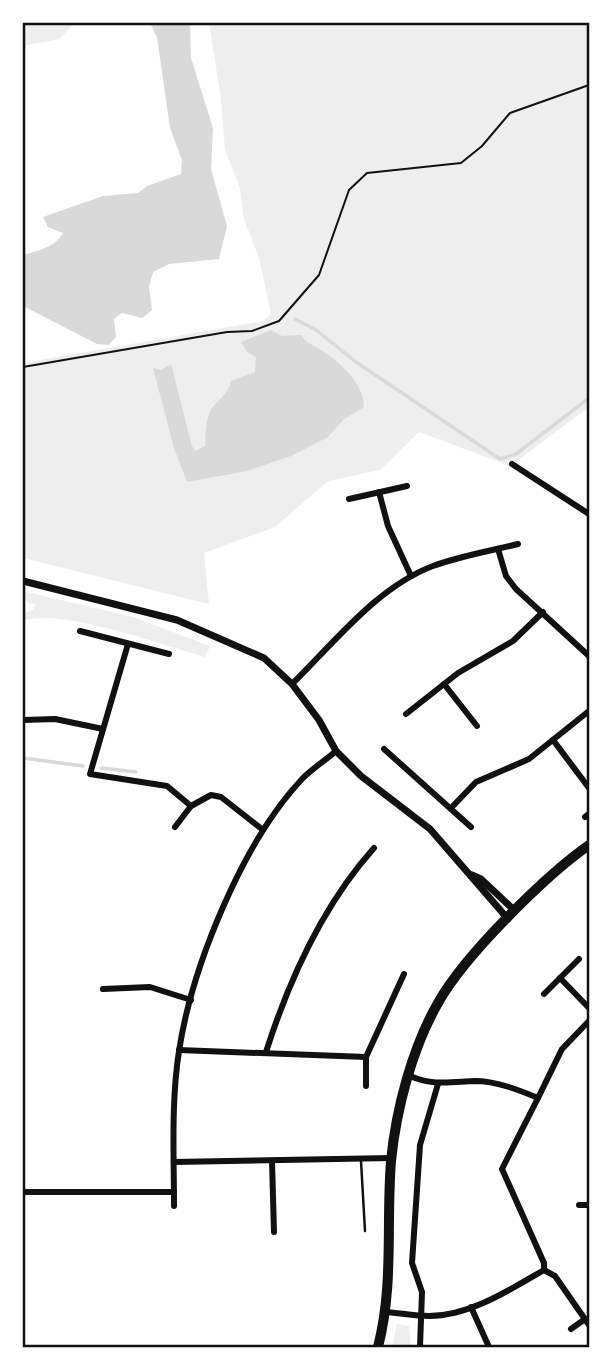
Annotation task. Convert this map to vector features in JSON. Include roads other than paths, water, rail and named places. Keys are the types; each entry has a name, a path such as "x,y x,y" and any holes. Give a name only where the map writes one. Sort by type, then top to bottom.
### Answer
{"main road":[{"path":"378,1347 386,1312 391,1158 410,1076 438,1003 465,967 512,915 589,845"}],"street":[{"path":"512,464 589,514"},
{"path":"349,499 407,486"},
{"path":"379,492 388,526 411,576"},
{"path":"292,684 369,609 411,576 434,566 518,544"},
{"path":"498,550 511,583 589,656"},
{"path":"23,581 177,621 264,657 292,684 319,720 337,751 361,776 430,829 512,915"},
{"path":"406,714 444,684 506,647 542,612"},
{"path":"80,631 169,654"},
{"path":"128,644 90,774 167,786 191,806"},
{"path":"444,684 477,726"},
{"path":"451,808 476,782 529,760 589,711"},
{"path":"23,720 55,719 103,729"},
{"path":"553,740 589,788"},
{"path":"384,749 471,827"},
{"path":"174,1206 179,1050 191,1000 218,920 263,830 304,777 337,751"},
{"path":"175,827 191,806 204,796 221,797 263,830"},
{"path":"266,1052 280,1008 334,899 374,848"},
{"path":"544,994 579,959"},
{"path":"366,1086 366,1057 404,974"},
{"path":"560,978 589,1008"},
{"path":"103,989 149,987 191,1000"},
{"path":"544,1270 544,1263 528,1222 510,1191 502,1169 562,1048 589,1021"},
{"path":"179,1050 366,1057"},
{"path":"410,1076 438,1084 476,1081 538,1098"},
{"path":"420,1347 419,1315 422,1293 412,1263 420,1145 438,1084"},
{"path":"174,1162 391,1158"},
{"path":"272,1161 274,1232"},
{"path":"23,1192 174,1192"},
{"path":"579,1205 589,1205"},
{"path":"386,1312 443,1314 471,1307 544,1270"},
{"path":"544,1270 555,1276 587,1322 571,1329"},
{"path":"471,1307 489,1347"}],"lane":[{"path":"361,1159 365,1231"}],"waterway":[{"path":"295,319 316,330 356,362 500,459 516,454 589,398"},
{"path":"23,758 83,766"},
{"path":"101,768 136,772"}]}
